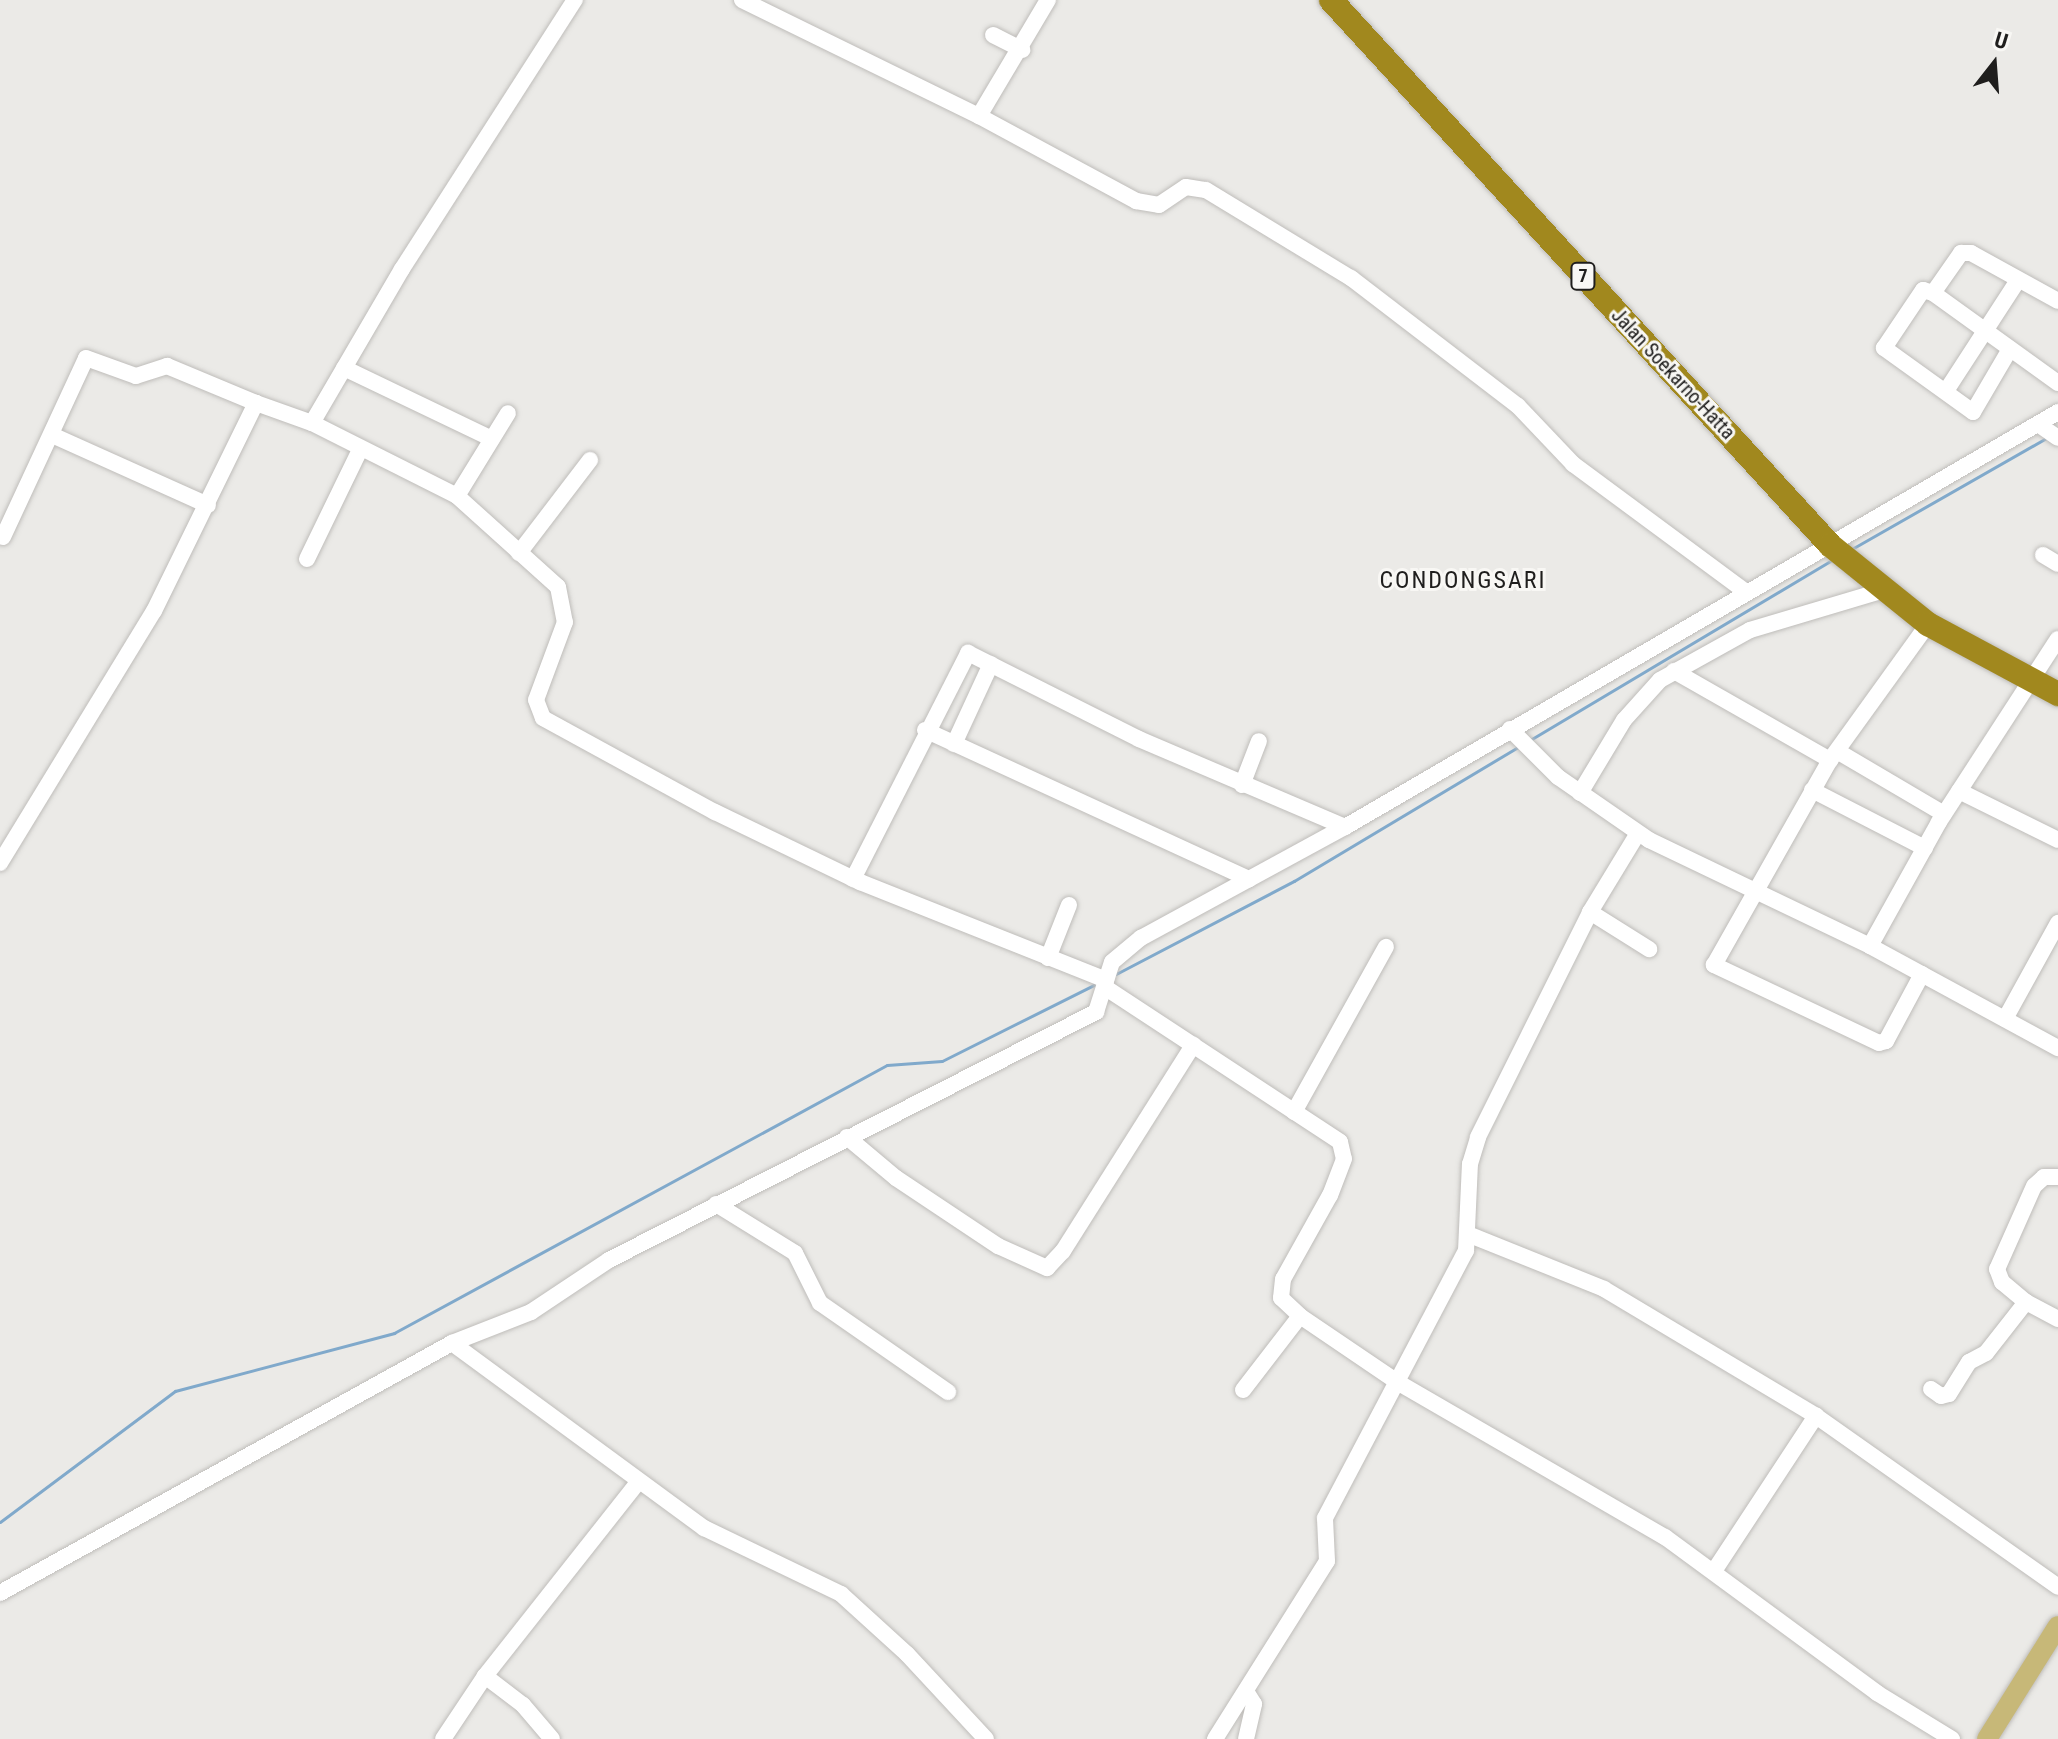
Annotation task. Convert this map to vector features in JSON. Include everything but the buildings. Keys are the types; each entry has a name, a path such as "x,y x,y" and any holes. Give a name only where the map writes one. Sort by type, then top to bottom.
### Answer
{"highway":[{"name":"Jalan Soekarno-Hatta","path":"1331,0 1837,552 1881,591 1928,624 2058,694"}],"main road":[{"path":"1987,1739 2057,1630"}],"street":[{"path":"312,423 575,0"},
{"path":"742,0 979,116 1150,206 1186,187 1206,190 1351,278 1518,406 1573,464 1746,592"},
{"path":"979,116 1022,50 1048,0"},
{"path":"993,35 1022,50"},
{"path":"1933,293 1961,253 2058,301"},
{"path":"1946,391 2018,280"},
{"path":"2010,349 1975,411 1884,348 1923,290 1933,293 2058,383"},
{"path":"3,537 86,358 136,376 167,366 312,423 457,496 558,587 566,609 536,700 543,718 715,812 853,879 1106,984 1340,1142 1344,1150 1330,1195 1283,1279 1281,1298 1300,1316 1399,1383 1585,1487 1714,1571 1877,1693 1952,1739"},
{"path":"344,368 492,439"},
{"path":"0,863 111,687 208,505 256,403"},
{"path":"0,1593 452,1343 531,1312 609,1260 1096,1012 1112,962 1141,938 1345,827 1746,592 1837,552 2058,412"},
{"path":"457,496 508,413"},
{"path":"2038,424 2058,438"},
{"path":"52,435 208,505"},
{"path":"307,559 361,448"},
{"path":"519,553 590,460"},
{"path":"2043,555 2058,564"},
{"path":"1580,793 1640,700 1674,671 1750,630 1881,591"},
{"path":"1922,974 1886,1041 1879,1043 1717,970 1715,957 1756,892 1833,756 1928,624"},
{"path":"1870,946 1944,814 2058,639"},
{"path":"853,879 965,653 1242,785 1345,827"},
{"path":"954,744 991,664"},
{"path":"1674,671 1944,814"},
{"path":"1510,729 1580,793 1638,833 1870,946 2058,1048"},
{"path":"925,730 1249,879"},
{"path":"1242,785 1259,741"},
{"path":"1812,790 1925,848"},
{"path":"1959,791 2058,840"},
{"path":"1215,1739 1247,1693 1327,1561 1325,1518 1399,1383 1470,1235 1470,1164 1478,1137 1590,912 1638,833"},
{"path":"1048,958 1069,905"},
{"path":"1590,912 1649,949"},
{"path":"2005,1019 2058,923"},
{"path":"1294,1112 1386,947"},
{"path":"847,1137 896,1178 998,1246 1047,1268 1063,1251 1193,1045"},
{"path":"2058,1177 2037,1182 1997,1269 2002,1282 2026,1302 2058,1319"},
{"path":"716,1204 795,1253 820,1303 948,1392"},
{"path":"1470,1235 1604,1289 1816,1416 2058,1587"},
{"path":"1931,1389 1947,1396 1969,1362 1986,1353 2026,1302"},
{"path":"1243,1390 1300,1316"},
{"path":"452,1343 704,1528 841,1594 907,1654 986,1739"},
{"path":"1714,1571 1816,1416"},
{"path":"443,1739 485,1676 638,1482"},
{"path":"485,1676 523,1705 552,1739"},
{"path":"1246,1739 1254,1704 1247,1693"}],"waterway":[{"path":"1850,550 2048,437"},
{"path":"1530,740 1832,560"},
{"path":"1116,974 1294,881 1520,746"},
{"path":"0,1522 175,1391 394,1333 887,1065 942,1061 1098,983"}],"district":[{"name":"CONDONGSARI","path":"1463,581"}]}
